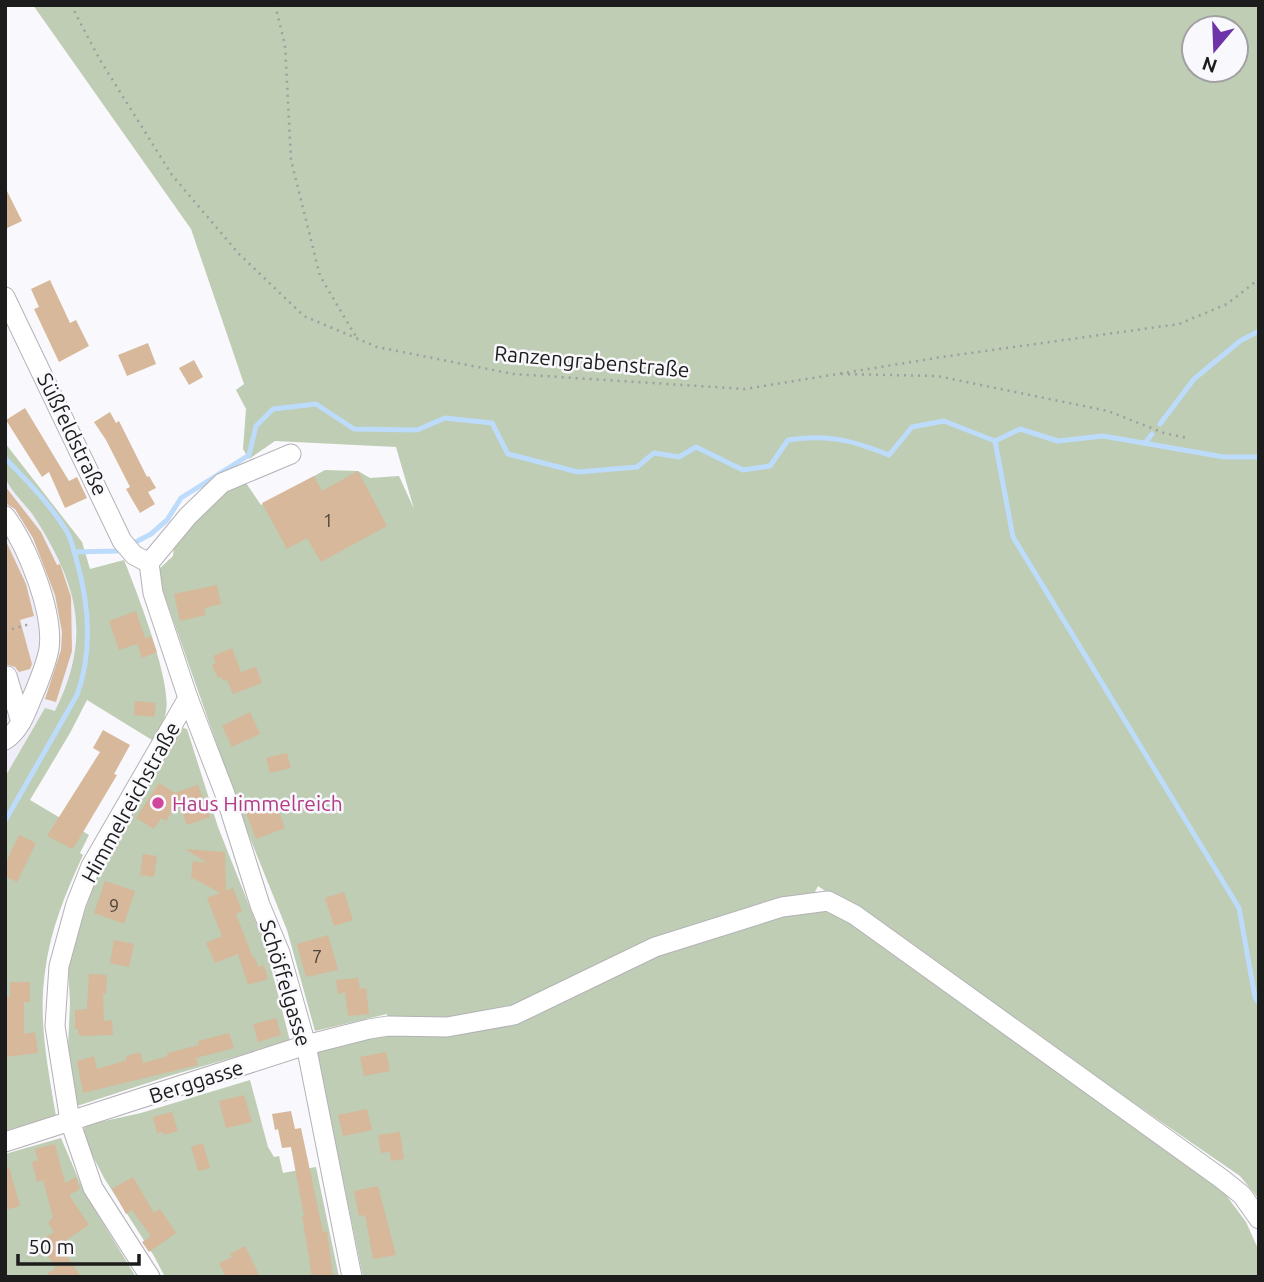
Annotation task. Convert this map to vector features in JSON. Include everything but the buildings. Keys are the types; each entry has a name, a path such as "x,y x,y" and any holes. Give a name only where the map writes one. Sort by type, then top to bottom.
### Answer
{"street":[{"name":"Süßfeldstraße","path":"5,297 126,546 149,563"},
{"path":"149,563 188,516 222,483 291,454"},
{"path":"5,516 31,565 47,619 49,649 21,722 14,734 5,740"},
{"name":"Himmelreichstraße","path":"149,563 153,593 188,698 91,866 76,904 59,966 55,1026 70,1121 93,1188 150,1277"},
{"path":"8,676 21,722"},
{"name":"Schöffelgasse","path":"188,698 225,794 260,905 280,953 306,1045 352,1277"},
{"name":"Berggasse","path":"5,1142 306,1045 388,1026 447,1027 514,1014 655,947 782,907 828,901 855,915 1222,1179 1242,1195 1259,1219"}],"path":[{"name":"Ranzengrabenstraße","path":"71,5 100,60 172,175 239,254 304,316 377,347 513,374 746,389 942,356 1178,324 1227,304 1259,279"},
{"path":"275,5 285,45 291,160 320,276 358,340"},
{"path":"834,374 937,376 1108,411 1164,433 1187,438"},
{"path":"5,631 47,619"}],"shaded area":[{"path":"5,478 32,513 58,556 74,594 76,621 75,656 67,688 55,711 5,777"}],"green space":[{"path":"33,5 1259,5 1259,1199 1240,1176 818,886 814,894 514,1007 460,1018 388,1019 387,1014 315,1031 287,930 248,833 164,594 159,569 173,556 174,545 198,510 244,480 261,505 325,470 358,471 370,478 399,476 414,509 396,447 275,441 249,459 243,449 246,409 236,390 244,384 191,229"},
{"path":"5,443 82,542 90,569 124,560 159,658 164,679 166,711 152,740 87,700 30,800 89,835 80,853 83,855 55,926 45,972 43,1026 56,1116 5,1131 5,777 45,708 55,711 67,684 74,658 76,634 75,610 60,564 33,515 6,480"},
{"path":"187,729 218,827 266,948 290,1041 77,1106 68,1048 68,966 104,855 179,730"},
{"path":"822,910 840,917 923,970 1017,1037 1101,1104 1217,1183 1246,1222 1259,1251 1259,1277 363,1277 317,1053 392,1034 446,1033 648,958 780,916"},
{"path":"250,1080 268,1147 274,1157 279,1156 283,1173 316,1167 339,1277 165,1277 104,1178 84,1139 83,1131 86,1125 141,1113"},
{"path":"61,1138 84,1192 136,1277 5,1277 5,1154"}],"waterway":[{"path":"1160,424 1194,379 1240,341 1259,331"},
{"path":"132,544 151,534 167,520 181,498 249,455 256,426 273,409 316,404 354,429 417,430 445,418 492,423 508,454 578,472 637,467 654,453 679,457 696,447 743,470 770,466 788,440 803,438 840,440 889,455 912,427 944,421 995,441 1020,429 1058,441 1103,436 1224,457 1259,457"},
{"path":"1145,443 1152,434"},
{"path":"995,441 1013,537 1239,908 1255,997 1259,1003"},
{"path":"5,458 46,503 69,535 84,592 87,627 85,661 77,695 5,821"},
{"path":"74,552 117,551 123,548"}],"place":[{"name":"Haus Himmelreich","path":"158,803"}]}
